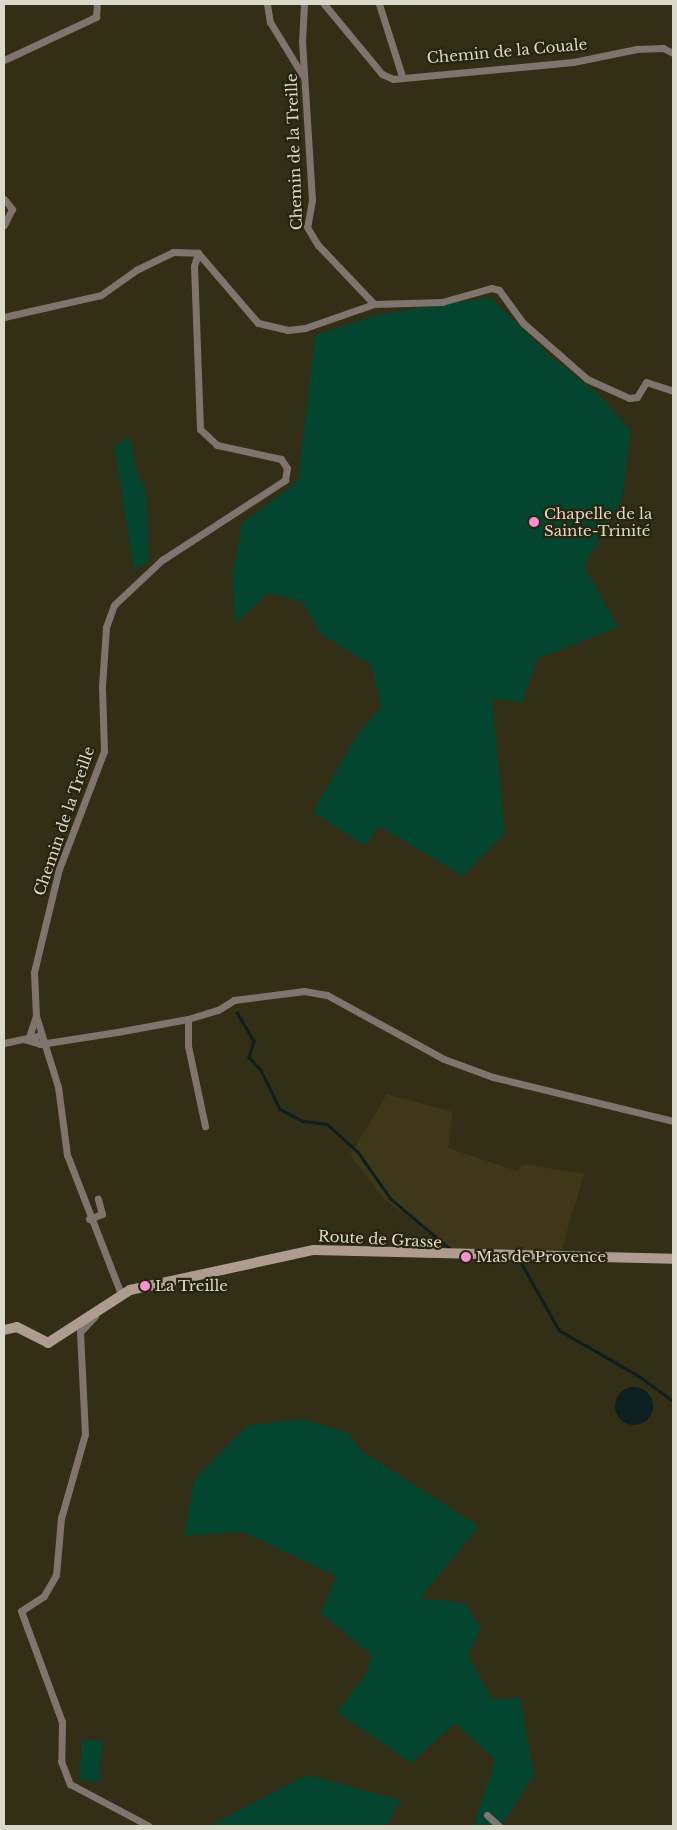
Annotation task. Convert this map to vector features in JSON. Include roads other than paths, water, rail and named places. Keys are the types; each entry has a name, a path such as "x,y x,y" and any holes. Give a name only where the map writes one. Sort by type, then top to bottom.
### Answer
{"street":[{"path":"4,60 96,17 97,4"},
{"path":"267,4 270,22 304,77"},
{"name":"Chemin de la Treille","path":"304,4 304,77 312,200 307,227 318,246 374,304"},
{"path":"324,4 382,74 393,79 402,76 379,4"},
{"name":"Chemin de la Couale","path":"402,76 574,62 637,49 663,48 673,53"},
{"path":"4,199 12,209 4,225"},
{"path":"4,317 100,295 136,270 173,252 198,253 258,323 288,330 306,328 374,304 442,302 491,288 498,290 523,323 587,379 628,398 637,397 646,382 673,392"},
{"name":"Chemin de la Treille","path":"121,1294 89,1220 67,1155 58,1086 36,1016 34,972 43,930 74,826 104,751 102,686 112,610 162,560 275,490 286,477 281,459 217,445 200,429 194,266 198,253"},
{"path":"26,1038 45,1044 188,1019 218,1010 234,1000 304,991 327,995 444,1059 493,1077 673,1121"},
{"path":"26,1038 36,1016"},
{"path":"188,1019 188,1046 205,1126"},
{"path":"4,1043 41,1035"},
{"path":"89,1220 102,1214 98,1199"},
{"name":"Route de Grasse","path":"121,1294 314,1250 673,1259"},
{"path":"4,1330 17,1327 48,1343 121,1294"},
{"path":"97,1311 80,1332 85,1434 62,1518 56,1575 44,1596 21,1611 62,1722 61,1762 70,1784 149,1826"},
{"path":"487,1815 499,1826"}],"water":[{"path":"634,1387 648,1392 653,1406 648,1420 634,1425 620,1420 615,1406 620,1392"}],"waterway":[{"path":"237,1012 254,1041 249,1057 261,1070 280,1109 303,1121 327,1124 358,1152 391,1199 453,1251"},
{"path":"522,1264 559,1330 639,1376 673,1401"}],"place":[{"name":"Chapelle de la Sainte-Trinité","path":"534,522"},
{"name":"Mas de Provence","path":"466,1257"},
{"name":"La Treille","path":"145,1286"}]}
